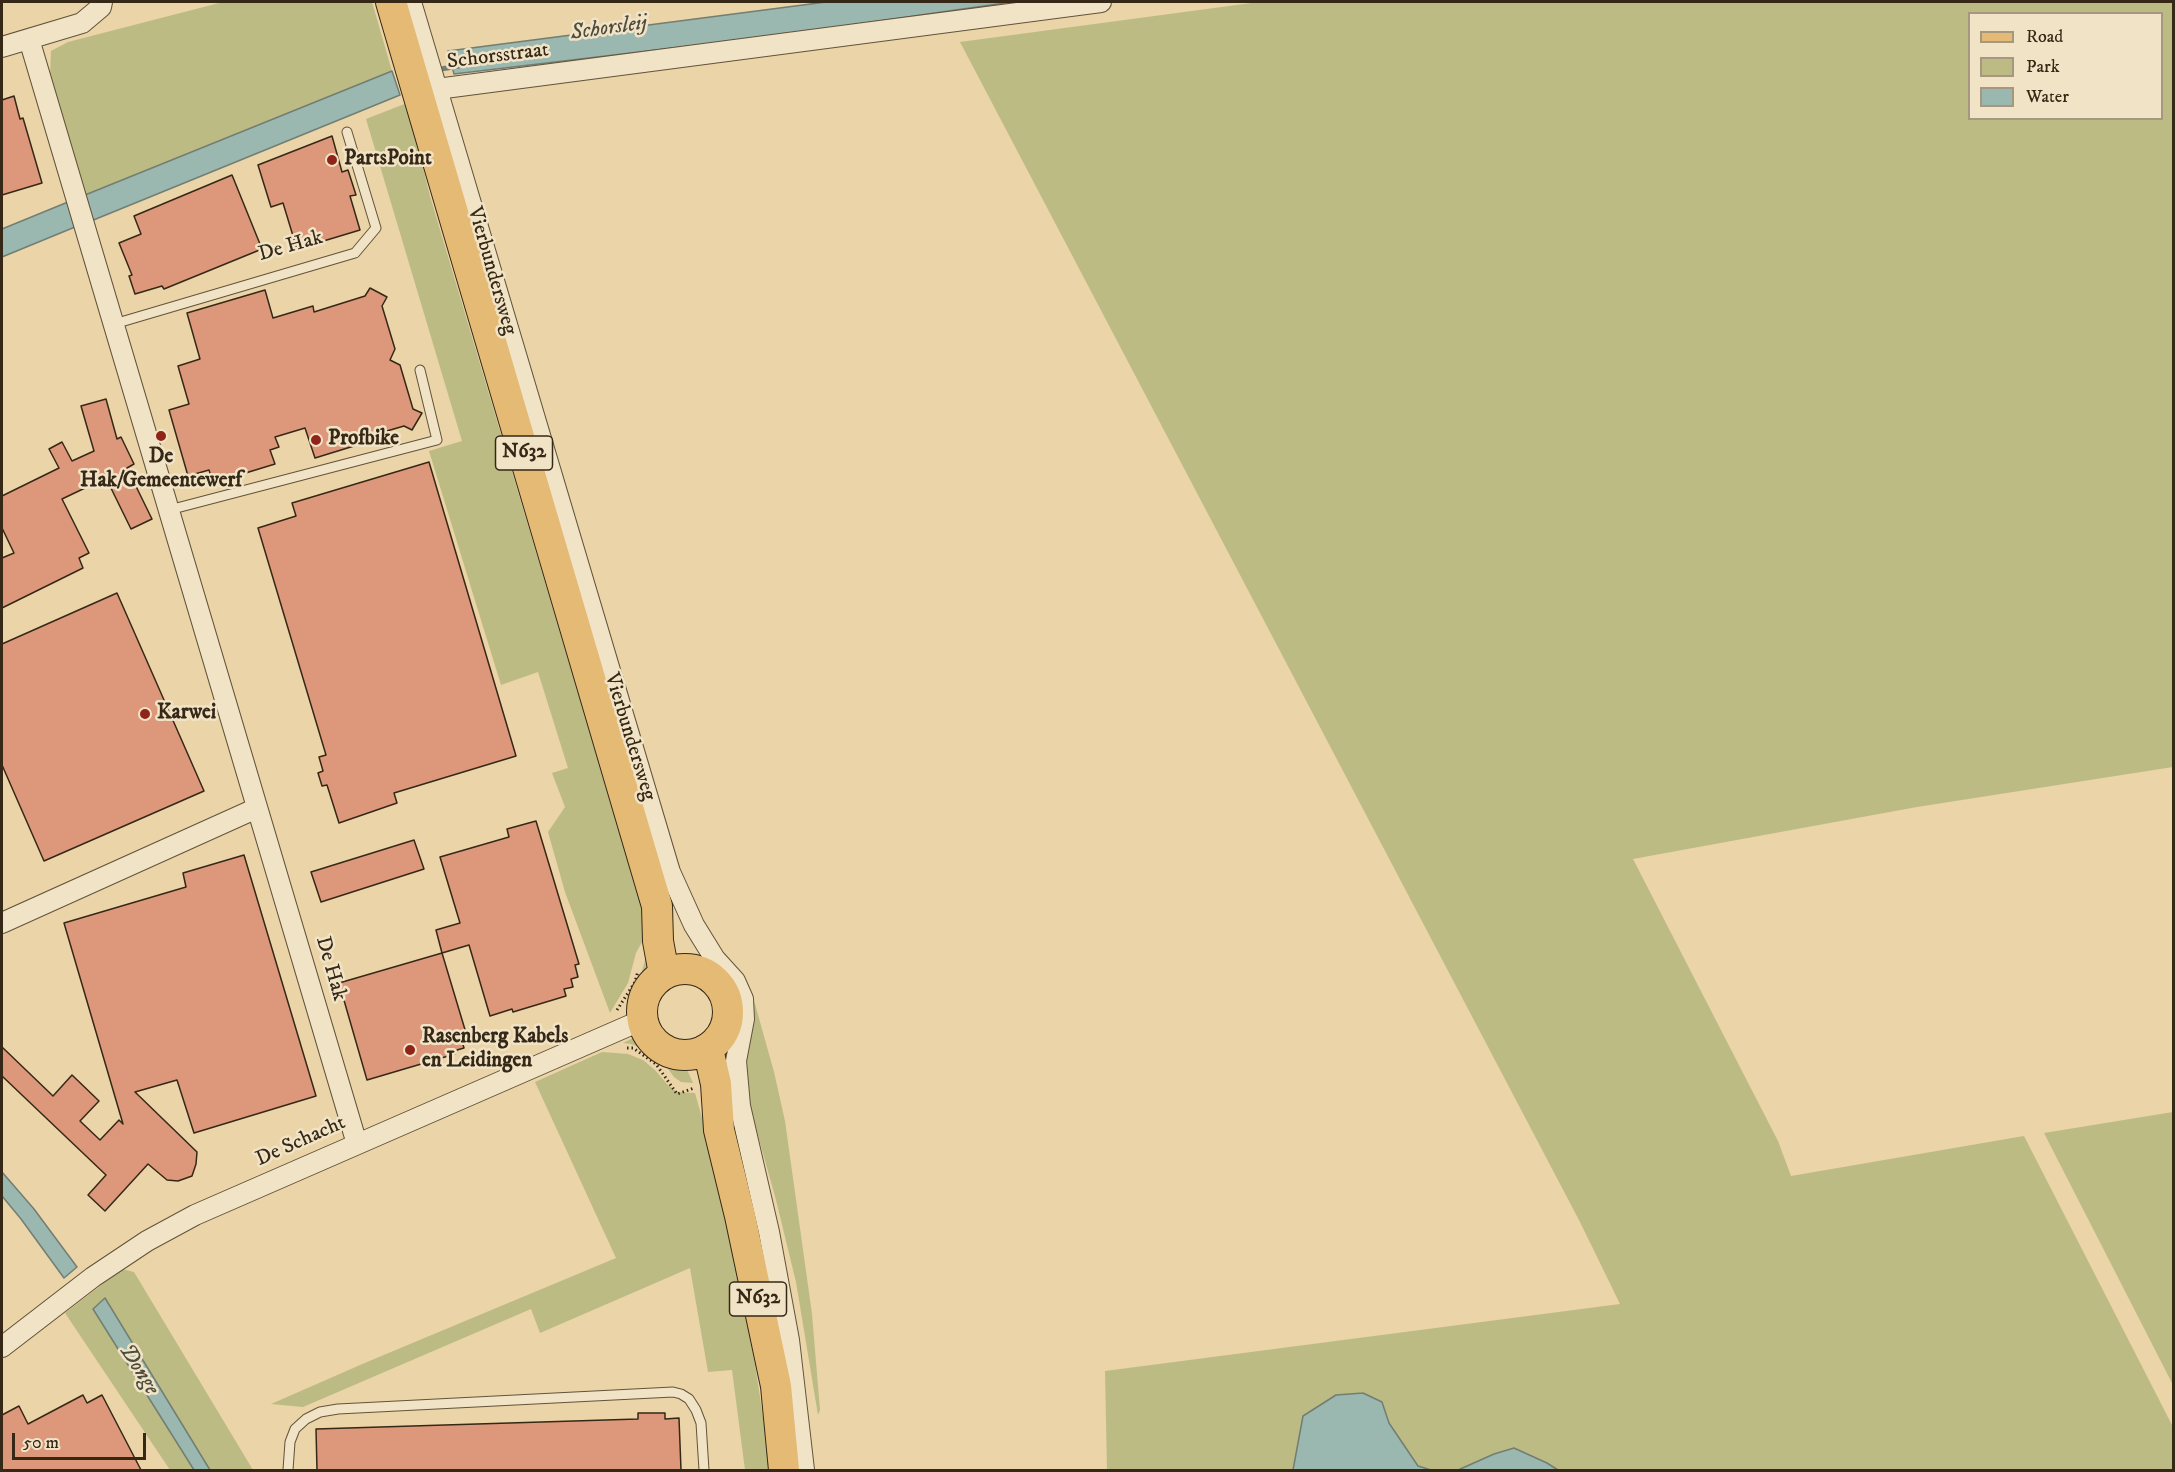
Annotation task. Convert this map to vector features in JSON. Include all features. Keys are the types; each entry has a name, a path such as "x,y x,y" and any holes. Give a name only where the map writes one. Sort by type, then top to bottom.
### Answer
{"main road":[{"name":"Vierbundersweg","path":"391,2 567,565 657,906 658,940 677,971"},
{"path":"677,971 704,973 716,982 724,995 728,1010 726,1025 719,1038 697,1052 671,1053 658,1046 648,1034 642,1020 642,1006 646,993 654,982 677,971"},
{"name":"N632","path":"697,1052 698,1086 719,1130 740,1216 776,1386 784,1470"}],"street":[{"path":"2,46 82,23 100,7 102,2"},
{"name":"Vierbundersweg","path":"411,2 437,89 567,565 670,872 694,925 716,959 735,981 743,999 744,1019 736,1061 740,1106 769,1232 789,1340 804,1470"},
{"name":"Schorsstraat","path":"437,89 1101,2"},
{"name":"De Hak","path":"29,39 357,1144"},
{"path":"2,923 257,808"},
{"name":"De Schacht","path":"2,1347 93,1277 147,1241 195,1215 642,1020"}],"lane":[{"name":"De Hak","path":"114,324 355,254 376,228 347,132"},
{"path":"169,510 437,440 420,370"},
{"path":"288,1470 290,1442 295,1429 306,1419 320,1412 338,1409 673,1392 689,1399 696,1410 701,1423 704,1470"}],"green space":[{"path":"223,2 372,2 392,71 85,195 50,76 51,51 68,42"},
{"path":"1259,2 2173,2 2173,767 1917,807 1633,859 1778,1141 1791,1176 2024,1136 2173,1427 2173,1470 1107,1470 1105,1371 1620,1304 1580,1222 960,42"},
{"path":"407,103 430,196 651,938 642,942 636,953 628,983 610,1013 565,892 548,832 565,807 552,773 568,768 538,672 501,685 429,451 462,441 366,119"},
{"path":"646,957 654,962 651,983 640,1000 637,989"},
{"path":"749,990 774,1072 785,1121 812,1314 820,1410 818,1415 796,1282 743,1073"},
{"path":"635,1037 652,1041 668,1052 681,1056 693,1083 681,1082 674,1077 663,1062 649,1051 623,1043"},
{"path":"602,1052 628,1054 643,1060 677,1092 695,1093 710,1146 731,1242 755,1364 771,1470 745,1470 732,1370 708,1372 690,1268 540,1333 531,1309 303,1407 271,1404 616,1258 535,1082"},
{"path":"2174,1112 2173,1385 2044,1133"},
{"path":"122,1269 134,1272 253,1470 210,1470 105,1298 93,1309 194,1470 170,1470 65,1313"}],"water":[{"path":"826,2 1012,2 774,36 454,74 448,51"},
{"path":"392,71 400,95 91,221 85,195"},
{"path":"68,202 75,227 2,257 2,229"},
{"path":"2,1172 34,1209 77,1267 64,1278 2,1196"},
{"name":"Donge","path":"105,1298 210,1470 194,1470 93,1309"},
{"path":"1363,1393 1382,1402 1389,1423 1418,1466 1431,1470 1293,1470 1303,1416 1336,1395"},
{"path":"1514,1448 1558,1470 1458,1470"}],"building":[{"path":"14,96 20,119 23,118 42,183 2,195 2,100"},
{"path":"332,136 342,172 348,170 356,195 350,196 360,230 297,249 283,203 271,207 258,165"},
{"path":"232,175 262,249 164,289 162,286 135,294 129,276 132,275 119,243 141,234 134,216"},
{"path":"370,288 387,297 382,306 395,349 390,360 400,365 413,409 422,413 412,430 404,426 353,441 354,446 315,458 305,428 275,437 279,447 270,450 275,464 213,483 209,470 188,476 169,410 189,404 178,366 200,359 187,313 265,290 273,318 313,306 314,312 365,296"},
{"path":"106,399 117,439 121,437 134,464 127,468 152,519 131,529 106,478 62,499 89,553 79,558 83,568 2,608 2,558 14,553 2,528 2,496 59,468 49,449 62,442 72,461 94,451 81,406"},
{"path":"429,462 516,756 394,793 397,803 339,823 327,785 322,786 318,773 323,771 319,757 326,755 258,528 296,516 292,503"},
{"path":"117,593 204,791 44,861 2,765 2,644"},
{"path":"536,821 579,964 575,965 578,977 571,979 573,987 564,989 566,996 513,1012 512,1009 490,1016 469,945 442,953 436,930 460,923 440,857 509,837 507,829"},
{"path":"414,840 424,869 321,902 311,872"},
{"path":"244,855 316,1096 194,1133 177,1080 135,1092 197,1152 196,1164 192,1176 178,1181 167,1180 148,1164 105,1211 88,1195 106,1175 2,1076 2,1047 53,1096 72,1075 99,1101 80,1121 100,1140 119,1120 123,1124 64,923 186,887 183,873"},
{"path":"442,953 466,1033 462,1041 464,1048 457,1050 455,1054 367,1080 339,983"},
{"path":"83,1395 87,1403 102,1395 141,1470 2,1470 2,1415 19,1406 28,1424"},
{"path":"638,1413 665,1413 665,1419 679,1418 681,1470 317,1470 316,1429 638,1419"}],"waterway":[{"name":"Schorsleij","path":"441,69 459,66"}],"place":[{"name":"PartsPoint","path":"332,160"},
{"name":"De Hak/Gemeentewerf","path":"161,436"},
{"name":"Profbike","path":"316,440"},
{"name":"Karwei","path":"145,714"},
{"name":"Rasenberg Kabels en Leidingen","path":"410,1050"}]}
